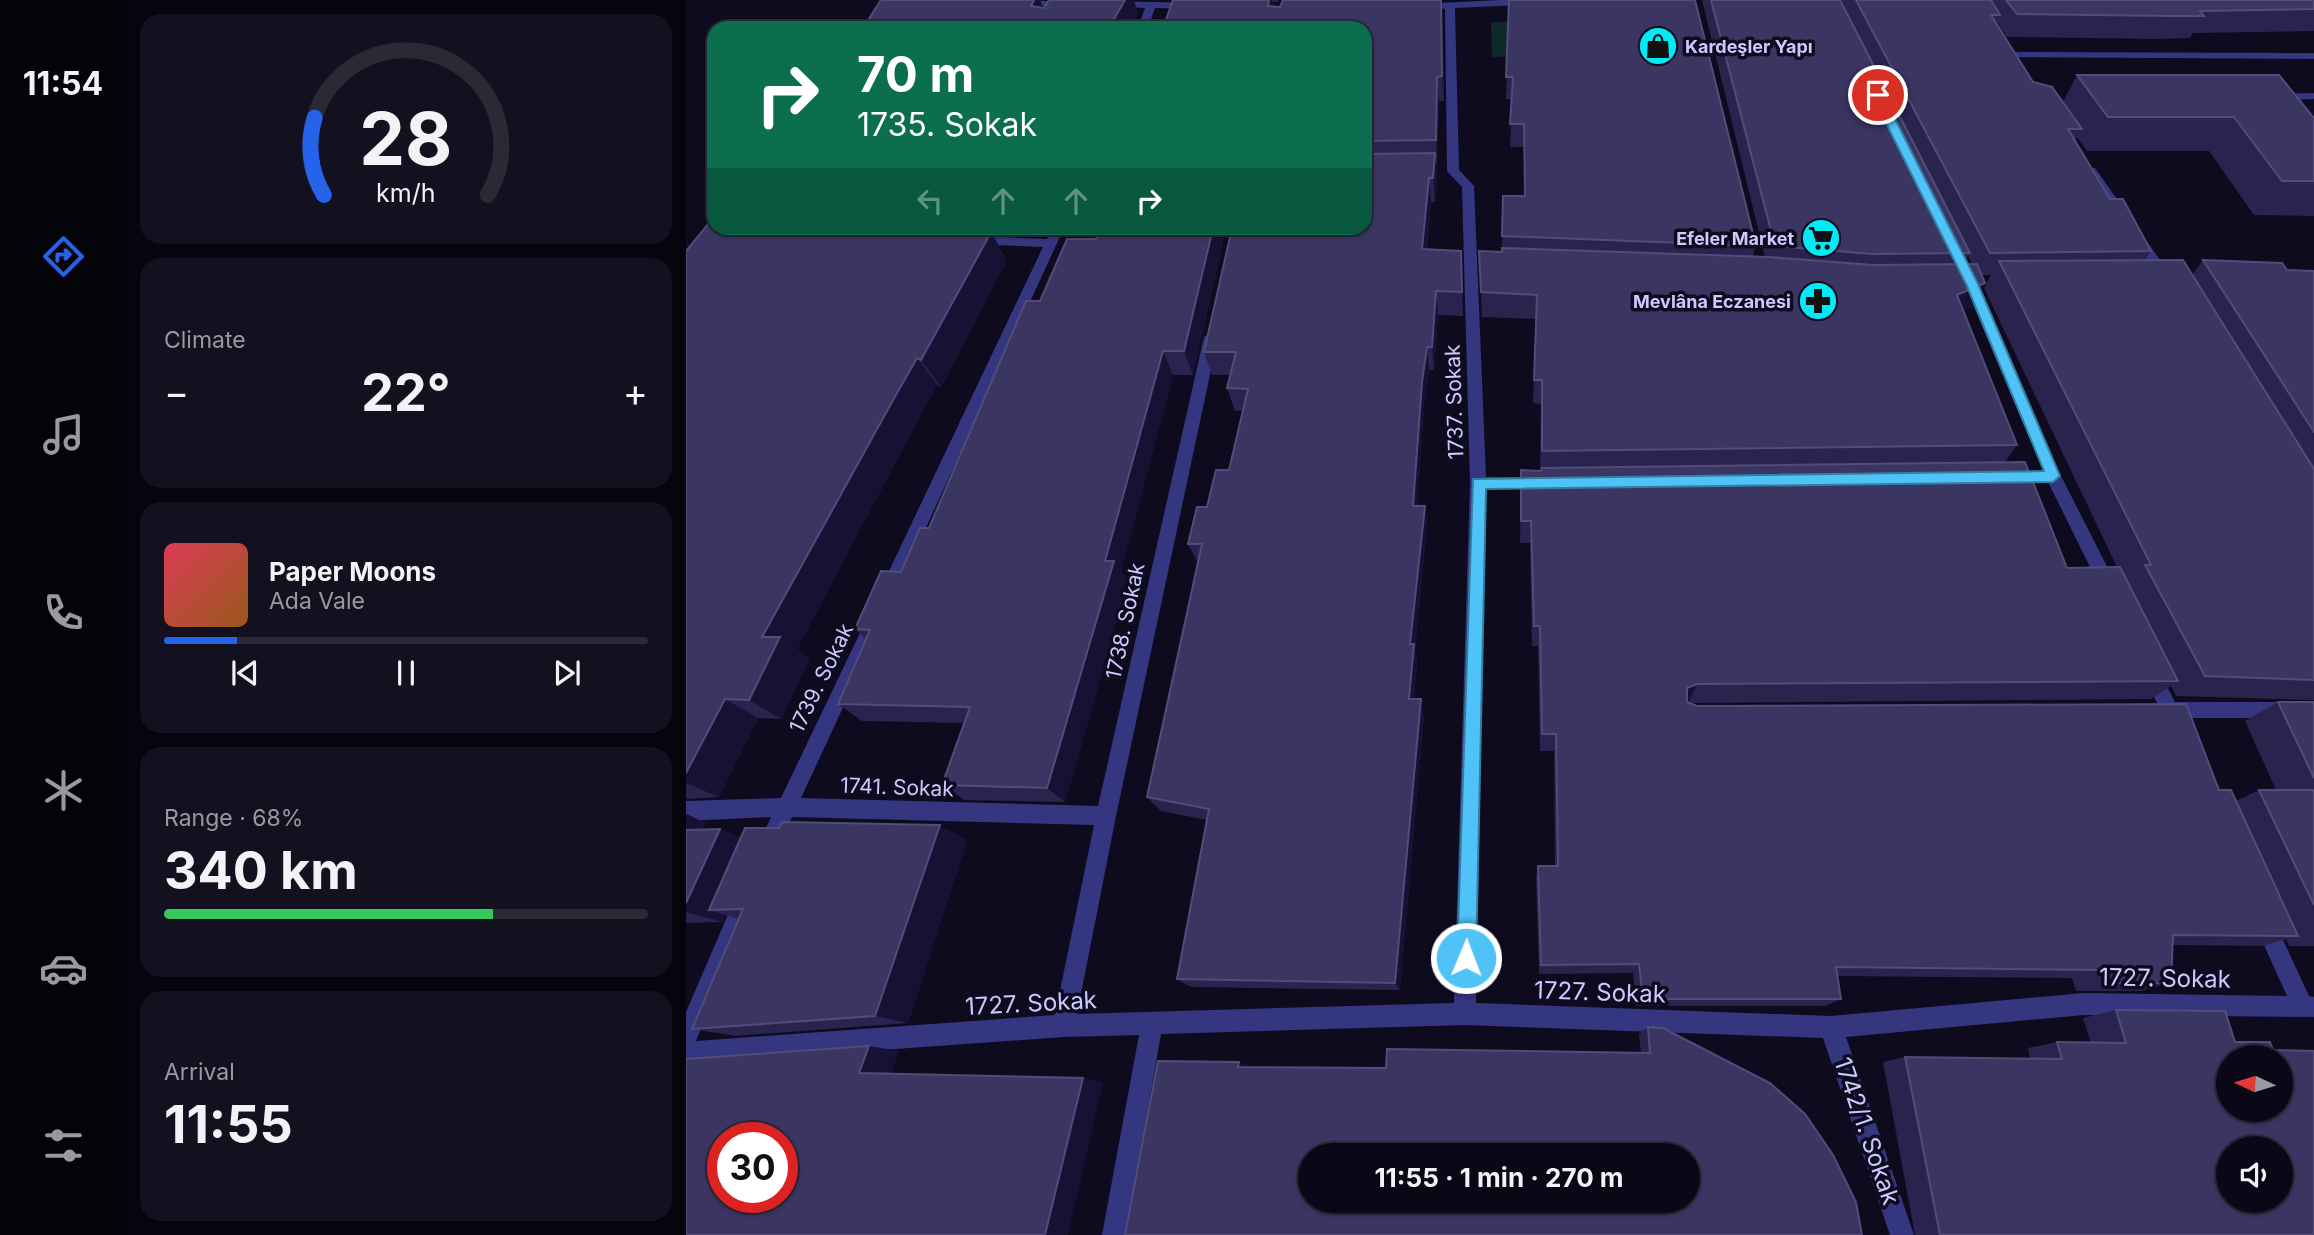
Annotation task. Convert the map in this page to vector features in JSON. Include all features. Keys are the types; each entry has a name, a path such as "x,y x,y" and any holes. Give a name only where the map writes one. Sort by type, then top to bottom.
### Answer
{"street":[{"path":"970,0 1087,4"},
{"path":"1426,5 1566,0"},
{"path":"1055,16 1061,4"},
{"path":"1100,4 1205,6"},
{"path":"1145,21 1151,5"},
{"name":"1737. Sokak","path":"1450,5 1447,171 1468,186 1476,264 1478,483 1465,1014"},
{"path":"2024,74 2007,50 2314,56"},
{"path":"2260,97 2314,96"},
{"path":"2082,158 2174,291"},
{"path":"960,239 1054,235"},
{"name":"1739. Sokak","path":"686,1038 784,807 950,463 1054,235"},
{"path":"1960,259 2053,476 2115,599"},
{"name":"1738. Sokak","path":"1064,1026 1106,816 1214,321"},
{"path":"1985,477 2053,476"},
{"path":"1478,483 1560,482"},
{"path":"2146,661 2181,735"},
{"path":"2143,710 2314,710"},
{"name":"1741. Sokak","path":"686,811 784,807 1106,816"},
{"path":"2259,908 2308,1007"},
{"name":"1727. Sokak","path":"686,1054 1064,1026 1152,1023 1465,1014 1831,1027 2084,1003 2308,1007"},
{"path":"1114,1235 1152,1023"},
{"name":"1742/1. Sokak","path":"1831,1027 1902,1235"}],"green space":[{"path":"1491,22 1569,22 1571,55 1492,57"}],"building":[{"path":"881,0 1034,0 1031,6 1044,8 1049,0 1125,0 1113,21 868,21"},
{"path":"1173,0 1269,0 1268,6 1280,7 1283,0 1441,0 1442,76 1437,77 1436,140 1372,141 1372,21 1166,21"},
{"path":"1509,0 1695,0 1756,246 1502,236 1503,196 1525,196 1524,124 1510,124 1513,77 1506,77"},
{"path":"1711,0 1840,0 1970,253 1872,254 1775,246"},
{"path":"1856,0 1991,0 2000,15 1991,15 2033,82 2052,87 2082,129 2068,129 2110,199 2123,199 2151,251 1990,253"},
{"path":"2006,0 2314,0 2314,9 2200,11 2204,16 2017,14"},
{"path":"2077,75 2279,75 2314,118 2314,181 2282,181 2234,117 2108,117"},
{"path":"1435,153 1433,178 1429,178 1422,249 1461,251 1462,292 1436,291 1432,347 1427,347 1422,382 1413,506 1425,506 1410,644 1414,644 1409,699 1421,699 1395,983 1177,979 1209,809 1147,797 1202,544 1188,544 1197,507 1207,507 1216,470 1229,470 1248,389 1227,388 1236,352 1204,352 1230,235 1372,235 1372,154"},
{"path":"707,226 707,235 989,235 921,360 917,358 897,393 762,637 780,637 749,700 725,699 686,773 686,251"},
{"path":"1097,235 1211,235 1184,351 1163,351 1105,561 1114,561 1047,788 942,785 970,707 838,704 870,630 855,629 881,571 901,572 920,528 929,528 1026,301 1040,301 1067,239 1096,239"},
{"path":"1502,248 1769,257 1873,265 1977,264 1985,283 1957,295 2017,445 1542,451 1542,380 1534,380 1537,295 1481,292 1479,251 1502,252"},
{"path":"2183,260 2314,469 2314,680 2205,676 2145,565 2151,565 1999,261"},
{"path":"2203,260 2282,263 2287,270 2314,271 2314,432"},
{"path":"2025,462 2067,568 2120,567 2178,681 1697,684 1687,688 1687,702 1697,706 2186,704 2219,790 2231,790 2298,936 2173,935 2171,983 2104,983 2100,970 1836,967 1841,999 1643,999 1639,964 1541,965 1538,866 1558,866 1556,734 1542,734 1540,626 1534,626 1531,521 1521,521 1521,470"},
{"path":"2278,702 2314,702 2314,778"},
{"path":"2259,790 2314,790 2314,905"},
{"path":"782,822 940,825 875,1016 692,1029 743,909 709,910 745,828 779,828"},
{"path":"720,829 686,903 686,830"},
{"path":"2116,1010 2225,1011 2235,1042 2270,1042 2271,1045 2216,1045 2216,1122 2293,1122 2293,1050 2314,1051 2314,1235 1940,1235 1905,1057 2062,1059 2057,1042 2126,1043"},
{"path":"1648,1027 1663,1028 1770,1083 1805,1114 1833,1155 1856,1202 1862,1235 1125,1235 1158,1061 1239,1062 1238,1067 1386,1068 1387,1049 1650,1053"},
{"path":"869,1046 859,1073 1083,1078 1045,1235 686,1235 686,1059"}],"place":[{"name":"Kardeşler Yapı","path":"1658,46"},
{"name":"Efeler Market","path":"1821,238"},
{"name":"Mevlâna Eczanesi","path":"1818,301"}],"route":[{"path":"1466,958 1478,483 2053,476 1972,284 1878,95"}]}
